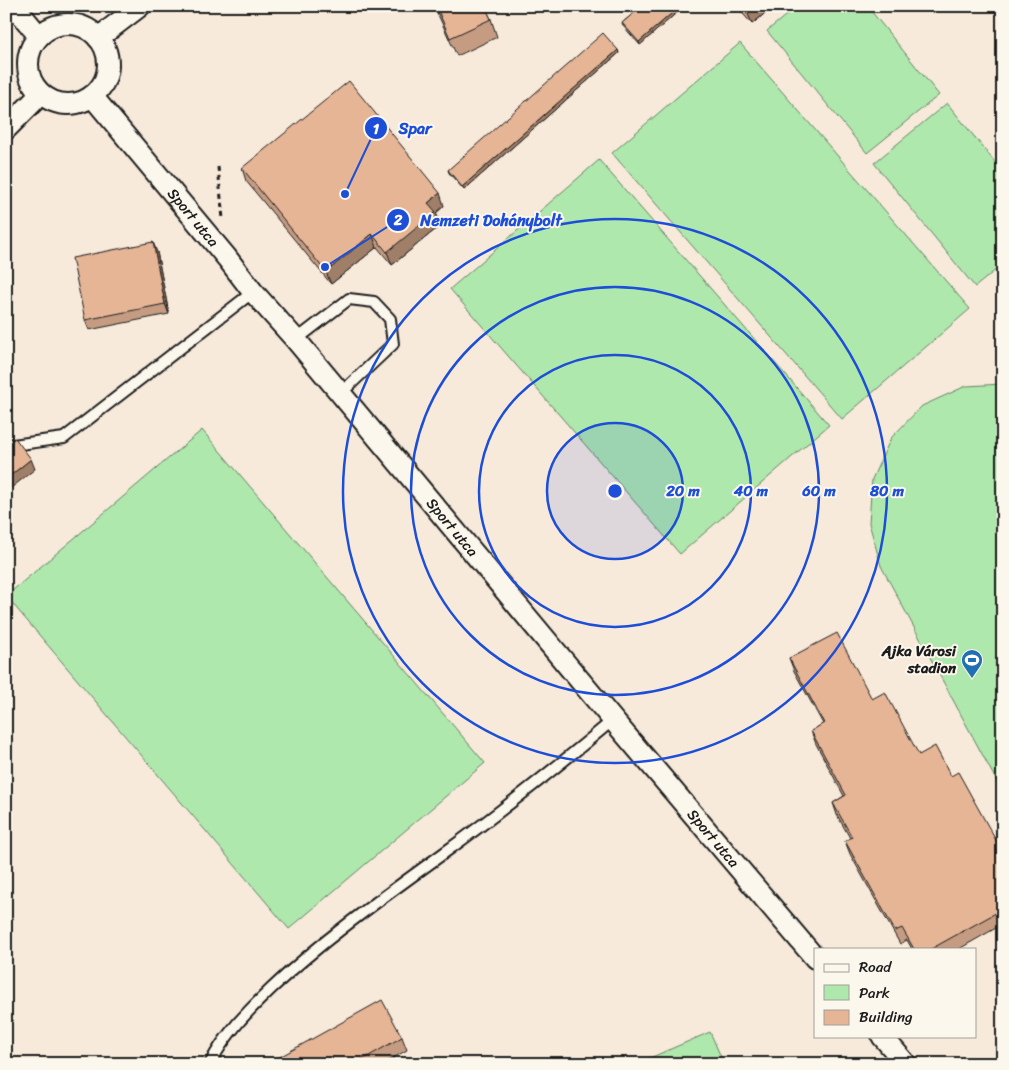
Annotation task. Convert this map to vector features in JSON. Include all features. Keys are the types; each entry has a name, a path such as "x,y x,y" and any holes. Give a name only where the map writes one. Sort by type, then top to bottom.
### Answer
{"street":[{"path":"14,6 39,36"},
{"path":"98,38 140,6"},
{"path":"74,24 91,31 98,38 106,52 108,68 103,84 92,96 79,102 66,104 53,101 41,94 31,81 27,65 30,49 39,36 55,26 74,24"},
{"path":"6,129 41,94"},
{"name":"Sport utca","path":"92,96 253,292 296,340 613,720 814,957"},
{"path":"884,1038 906,1064"}],"lane":[{"path":"6,446 64,438 253,292"},
{"path":"296,340 349,299 374,302 390,320 393,344 340,394"},
{"path":"210,1064 215,1053 236,1023 300,962 357,916 453,846 613,720"}],"path":[{"path":"218,168 223,222"}],"green space":[{"path":"797,6 867,6 939,95 867,153 767,31"},
{"path":"740,43 970,309 842,419 612,153"},
{"path":"947,103 1003,172 1003,264 975,287 874,163"},
{"path":"599,160 829,425 680,554 450,289"},
{"name":"Ajka Városi stadion","path":"1003,384 1003,793 881,566 869,523 872,479 891,438 922,406 966,386"},
{"path":"202,430 485,763 289,929 6,596"},
{"path":"710,1032 724,1064 636,1064"}],"building":[{"path":"436,6 485,6 491,19 450,38"},
{"path":"642,6 680,6 639,42 622,23"},
{"path":"603,33 618,50 462,187 448,170"},
{"path":"349,81 440,193 428,203 436,212 387,252 372,234 326,272 242,168"},
{"path":"153,242 165,304 85,320 72,258"},
{"path":"15,438 31,459 6,479 6,445"},
{"path":"837,633 872,699 885,692 919,755 935,746 951,776 958,772 1003,853 1003,909 933,948 913,948 902,928 895,931 845,841 852,837 833,803 846,795 811,731 824,723 789,658"},
{"path":"382,1000 402,1037 355,1064 267,1064"}],"place":[{"name":"Spar","path":"345,194"},
{"name":"Nemzeti Dohánybolt","path":"325,267"},
{"name":"Ajka Városi stadion","path":"972,679"}]}
